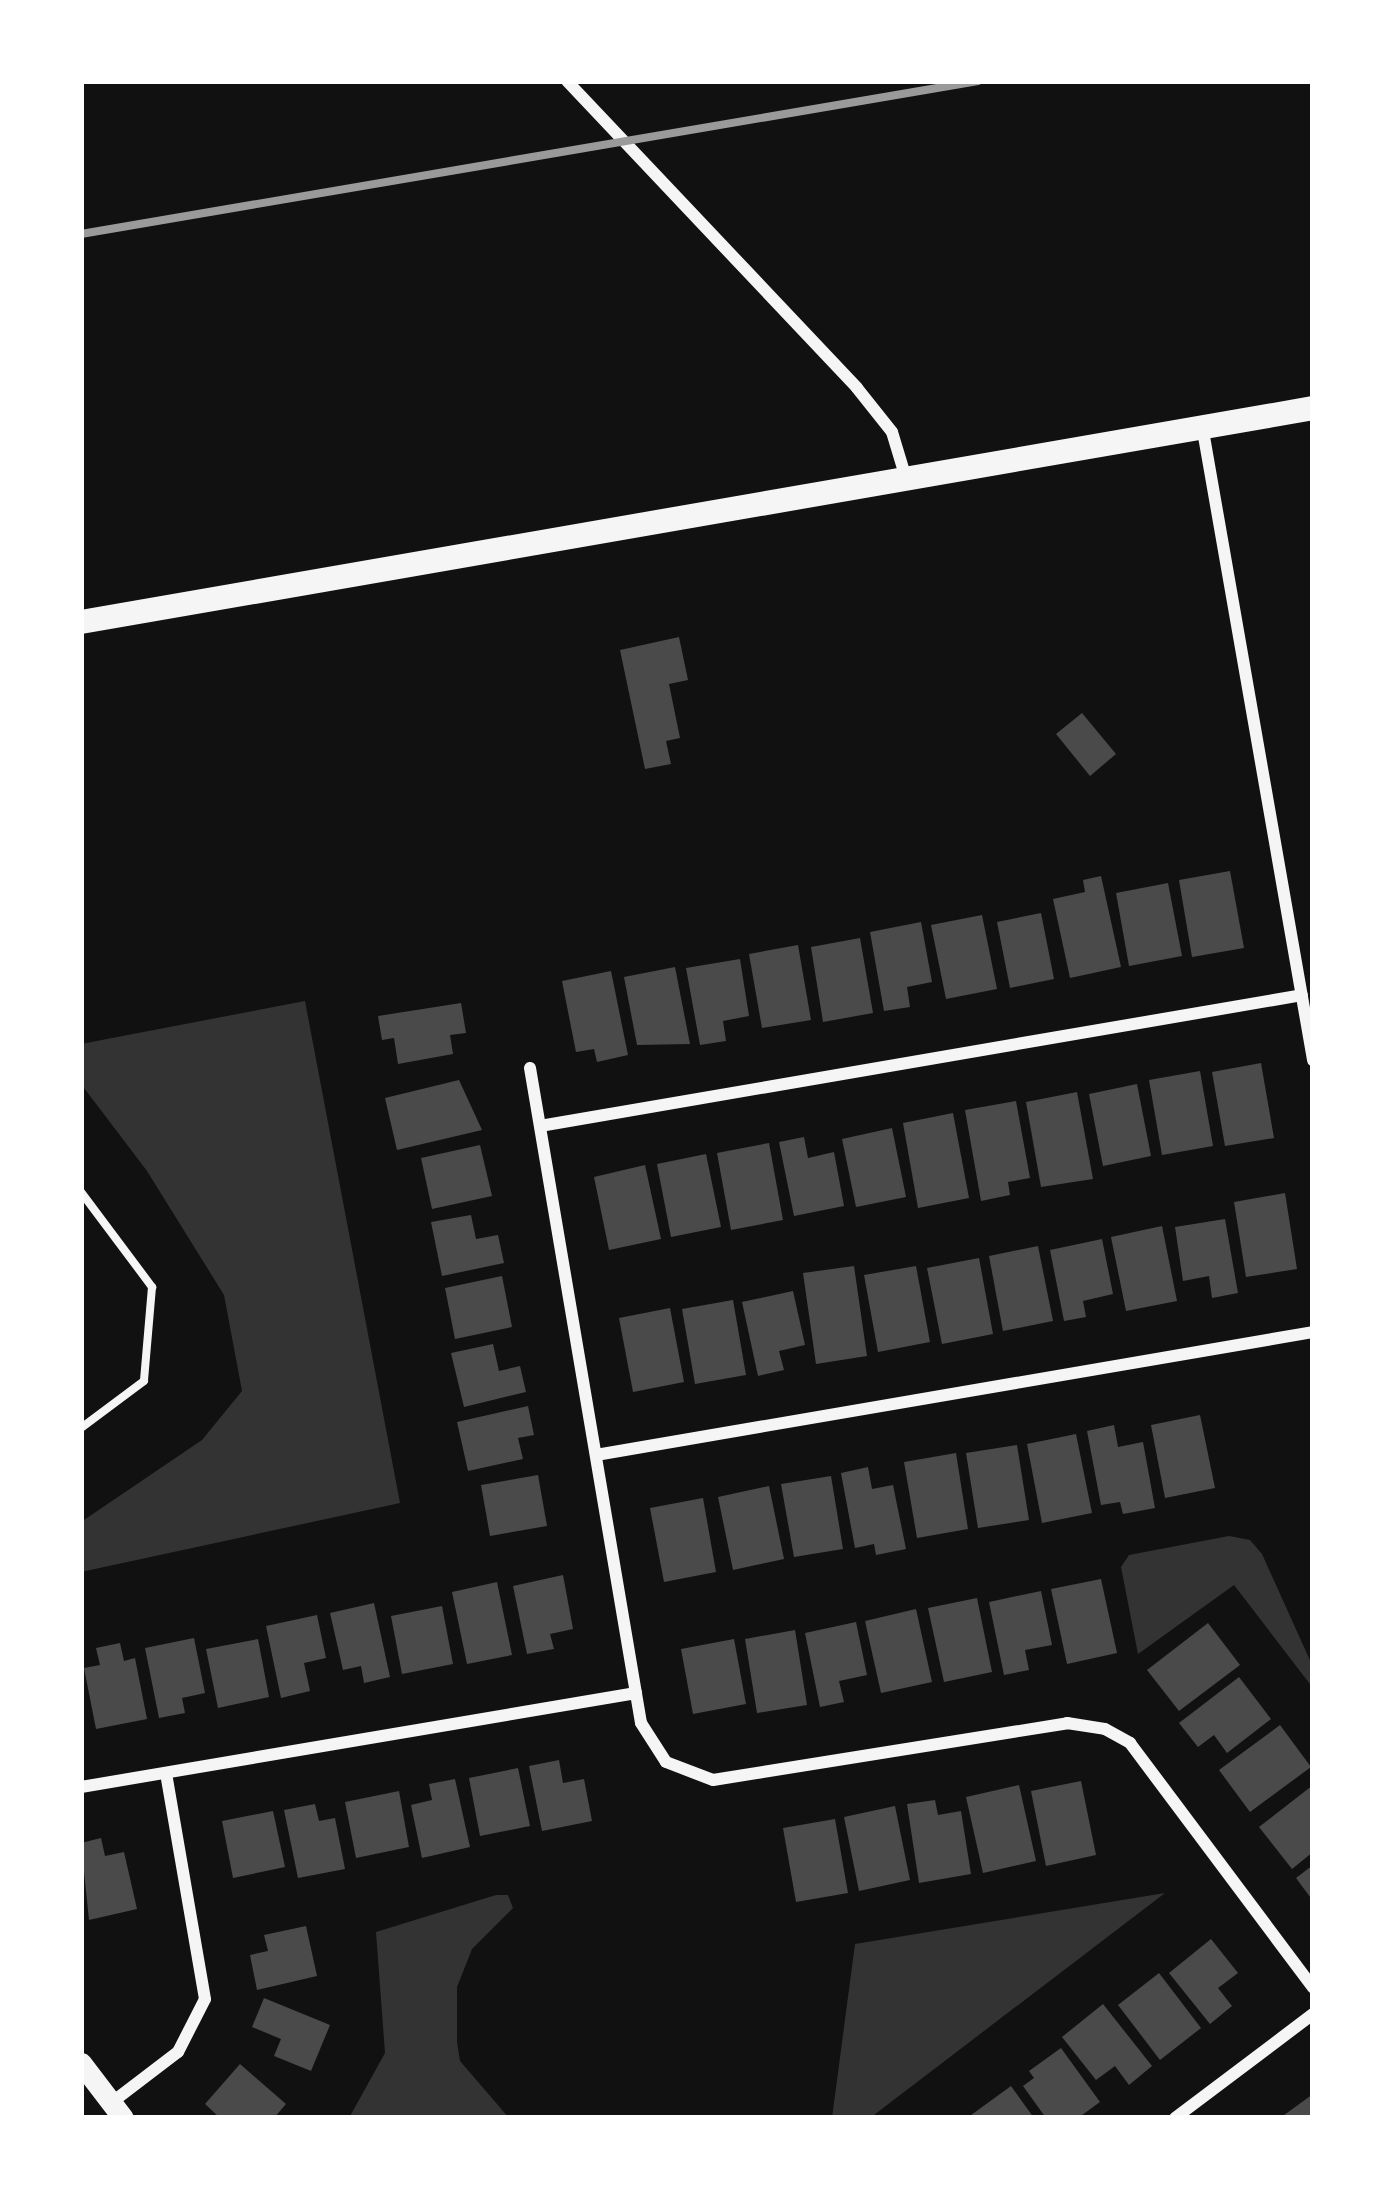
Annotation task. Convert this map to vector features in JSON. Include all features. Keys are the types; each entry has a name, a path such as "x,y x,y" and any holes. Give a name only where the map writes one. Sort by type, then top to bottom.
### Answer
{"main road":[{"path":"81,622 1313,407"}],"street":[{"path":"567,81 857,388 892,432 905,475"},
{"path":"1202,425 1313,1060"},
{"path":"540,1126 1302,995"},
{"path":"530,1068 641,1723 666,1762 713,1780 1066,1723 1105,1729 1130,1743 1313,1988"},
{"path":"596,1455 1313,1332"},
{"path":"81,1787 636,1693"},
{"path":"81,2063 117,2110 178,2052 205,2000 166,1773"},
{"path":"1175,2118 1313,2014"}],"lane":[{"path":"81,1192 152,1287 144,1381 81,1428"}],"shaded area":[{"path":"305,1001 400,1503 81,1572 81,1522 202,1440 242,1391 224,1295 147,1171 81,1084 81,1044"},
{"path":"1229,1536 1250,1540 1262,1554 1313,1667 1313,1688 1234,1585 1138,1654 1121,1567 1129,1555"},
{"path":"1165,1893 870,2118 832,2118 855,1944"},
{"path":"508,1895 513,1908 472,1949 457,1987 457,2042 460,2061 509,2118 349,2118 385,2053 376,1932"}],"building":[{"path":"679,637 688,680 669,684 680,738 666,741 671,764 645,769 620,650"},
{"path":"1082,713 1116,754 1090,776 1056,734"},
{"path":"1230,871 1244,948 1192,957 1179,880"},
{"path":"1101,876 1121,967 1070,978 1053,899 1085,892 1083,880"},
{"path":"1168,883 1182,956 1129,966 1116,893"},
{"path":"1041,913 1054,979 1010,988 997,922"},
{"path":"982,915 997,989 946,999 931,925"},
{"path":"921,922 932,982 907,987 910,1007 884,1011 870,932"},
{"path":"860,938 873,1013 823,1022 811,947"},
{"path":"798,945 811,1020 762,1028 749,954"},
{"path":"740,959 749,1016 723,1021 726,1041 700,1045 686,968"},
{"path":"675,967 690,1044 637,1045 624,977"},
{"path":"611,971 628,1055 597,1062 594,1049 576,1052 562,981"},
{"path":"461,1003 466,1033 450,1035 453,1054 398,1064 394,1038 382,1040 378,1016"},
{"path":"1261,1063 1274,1138 1225,1146 1212,1072"},
{"path":"1200,1071 1213,1146 1162,1155 1149,1080"},
{"path":"459,1080 482,1130 397,1150 385,1098"},
{"path":"1137,1084 1151,1156 1103,1166 1089,1094"},
{"path":"1077,1092 1093,1179 1041,1187 1026,1102"},
{"path":"1016,1101 1030,1178 1008,1182 1010,1195 981,1201 965,1110"},
{"path":"953,1113 969,1198 918,1208 903,1123"},
{"path":"892,1128 906,1197 856,1207 842,1139"},
{"path":"804,1137 808,1158 834,1152 844,1206 794,1216 779,1142"},
{"path":"769,1143 783,1220 731,1230 717,1153"},
{"path":"480,1145 492,1196 432,1209 421,1158"},
{"path":"706,1154 721,1227 671,1237 657,1164"},
{"path":"645,1165 661,1239 609,1250 594,1177"},
{"path":"1285,1193 1297,1269 1246,1277 1234,1202"},
{"path":"471,1215 476,1239 498,1235 504,1263 442,1276 431,1222"},
{"path":"1225,1219 1238,1293 1212,1298 1209,1276 1183,1281 1175,1227"},
{"path":"1162,1226 1177,1301 1126,1311 1111,1237"},
{"path":"1102,1239 1113,1294 1083,1301 1086,1317 1064,1321 1050,1250"},
{"path":"1038,1246 1053,1321 1003,1331 989,1256"},
{"path":"979,1258 993,1334 942,1344 927,1268"},
{"path":"854,1266 867,1356 816,1364 803,1273"},
{"path":"916,1266 930,1342 878,1352 864,1275"},
{"path":"502,1276 512,1327 455,1339 445,1288"},
{"path":"793,1291 805,1345 779,1351 784,1370 758,1376 742,1302"},
{"path":"733,1300 746,1375 695,1384 682,1309"},
{"path":"670,1308 684,1382 633,1392 619,1318"},
{"path":"493,1344 499,1371 520,1366 526,1392 464,1407 451,1353"},
{"path":"528,1406 534,1435 518,1438 523,1459 468,1471 457,1422"},
{"path":"1200,1415 1215,1488 1165,1498 1151,1425"},
{"path":"1114,1425 1118,1447 1143,1442 1155,1508 1123,1514 1120,1502 1101,1505 1087,1431"},
{"path":"1076,1434 1092,1513 1042,1523 1027,1444"},
{"path":"1017,1445 1029,1520 978,1528 966,1453"},
{"path":"956,1453 968,1529 917,1538 904,1462"},
{"path":"868,1467 872,1489 893,1485 906,1549 876,1555 874,1544 855,1548 841,1473"},
{"path":"538,1475 547,1526 490,1536 481,1485"},
{"path":"831,1476 843,1549 794,1557 781,1484"},
{"path":"769,1486 784,1559 733,1570 718,1497"},
{"path":"703,1498 716,1572 664,1582 650,1508"},
{"path":"563,1575 573,1629 550,1634 554,1649 527,1654 513,1586"},
{"path":"1101,1579 1117,1653 1067,1664 1051,1589"},
{"path":"497,1582 512,1655 467,1664 452,1592"},
{"path":"1041,1591 1052,1645 1025,1650 1029,1670 1004,1675 989,1602"},
{"path":"977,1598 992,1672 944,1682 928,1608"},
{"path":"374,1603 390,1677 364,1683 361,1666 343,1670 330,1613"},
{"path":"442,1606 453,1664 402,1674 391,1616"},
{"path":"916,1609 932,1682 881,1693 865,1621"},
{"path":"317,1615 326,1658 304,1663 310,1691 281,1698 266,1626"},
{"path":"856,1622 867,1675 839,1681 844,1702 820,1707 805,1633"},
{"path":"1208,1623 1240,1665 1179,1711 1147,1670"},
{"path":"795,1630 807,1705 757,1713 745,1639"},
{"path":"194,1638 205,1693 182,1698 185,1713 159,1718 145,1648"},
{"path":"258,1639 269,1697 218,1708 206,1649"},
{"path":"734,1639 746,1704 693,1714 681,1649"},
{"path":"120,1643 124,1661 135,1658 147,1719 96,1729 84,1668 100,1665 96,1648"},
{"path":"1239,1677 1271,1719 1227,1753 1214,1735 1198,1747 1179,1723"},
{"path":"1280,1725 1311,1767 1250,1812 1219,1770"},
{"path":"559,1760 563,1783 584,1779 592,1821 542,1831 529,1766"},
{"path":"518,1768 530,1826 480,1836 469,1778"},
{"path":"455,1779 470,1847 422,1858 411,1805 432,1800 429,1784"},
{"path":"1081,1781 1096,1855 1046,1866 1031,1791"},
{"path":"1019,1785 1036,1861 983,1873 966,1797"},
{"path":"1313,1785 1313,1852 1292,1869 1259,1827"},
{"path":"399,1791 409,1847 356,1858 345,1802"},
{"path":"935,1800 938,1815 961,1811 971,1874 919,1883 907,1804"},
{"path":"315,1804 319,1821 335,1818 345,1869 298,1878 284,1810"},
{"path":"895,1806 910,1880 859,1891 844,1817"},
{"path":"273,1811 285,1867 233,1878 222,1821"},
{"path":"835,1819 848,1893 796,1902 783,1828"},
{"path":"101,1838 105,1856 124,1852 137,1909 89,1920 81,1843"},
{"path":"1313,1865 1313,1901 1296,1878"},
{"path":"306,1926 317,1976 257,1990 250,1955 268,1951 264,1935"},
{"path":"1211,1939 1238,1973 1218,1988 1232,2006 1210,2024 1169,1973"},
{"path":"1159,1973 1201,2028 1160,2060 1118,2005"},
{"path":"264,1998 330,2025 311,2071 274,2056 281,2039 252,2027"},
{"path":"1103,2004 1152,2066 1129,2085 1115,2066 1096,2080 1062,2037"},
{"path":"1061,2048 1100,2102 1078,2118 1046,2118 1023,2086 1034,2078 1029,2071"},
{"path":"240,2064 286,2104 274,2118 220,2118 205,2104"},
{"path":"1011,2086 1034,2118 967,2118"},
{"path":"1313,2094 1313,2118 1280,2118"}],"railway":[{"path":"81,234 978,81"}]}
